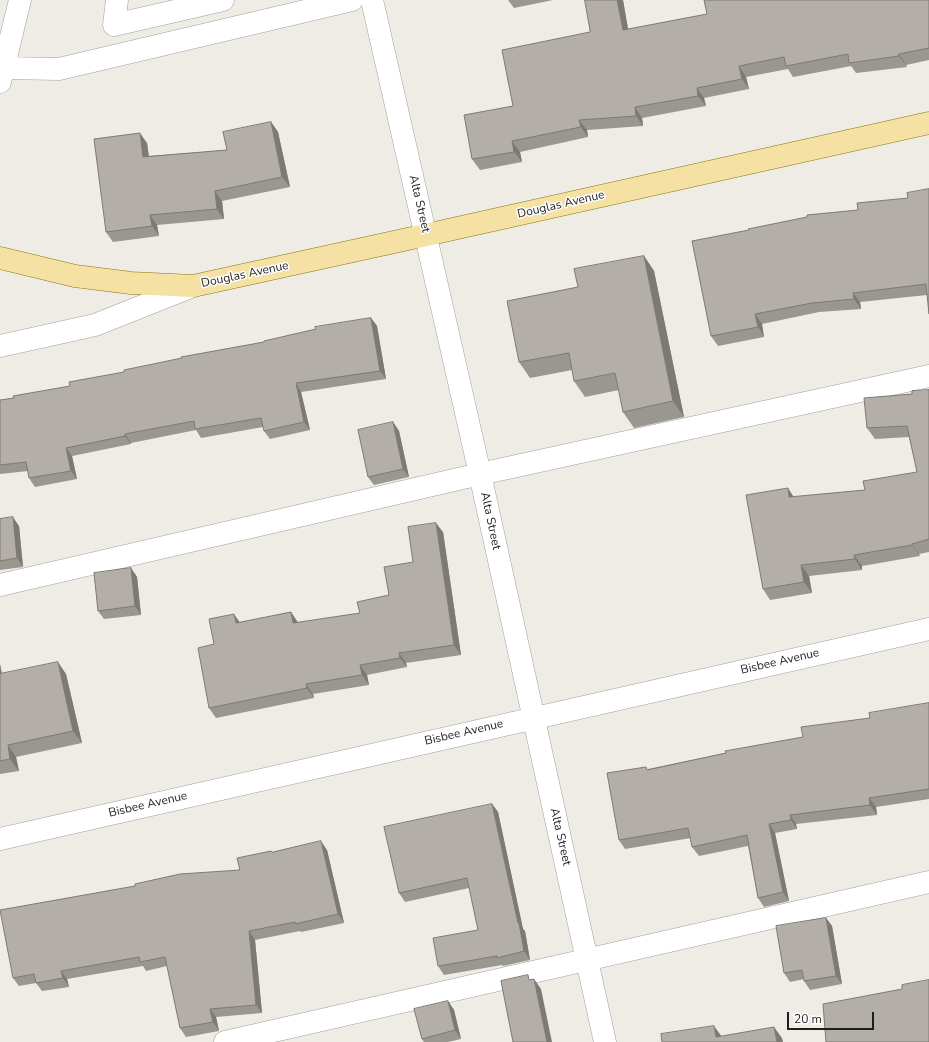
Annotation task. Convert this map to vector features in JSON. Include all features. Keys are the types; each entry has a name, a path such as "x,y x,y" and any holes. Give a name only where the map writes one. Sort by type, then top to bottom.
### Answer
{"main road":[{"name":"Douglas Avenue","path":"0,258 75,276 131,283 193,286 929,123"}],"street":[{"path":"20,0 2,76 59,69 352,0"},
{"path":"117,0 114,25 223,0"},
{"name":"Alta Street","path":"372,0 480,474 605,1042"},
{"name":"Douglas Avenue","path":"0,346 95,325 193,286"},
{"path":"0,585 480,474 929,376"},
{"name":"Bisbee Avenue","path":"0,839 929,629"},
{"path":"225,1042 929,882"}],"building":[{"path":"585,0 617,0 623,30 707,14 704,0 929,0 929,48 899,54 899,56 849,63 848,54 786,66 784,57 739,66 742,79 697,88 698,96 635,107 636,116 579,120 581,127 512,141 514,152 472,159 464,115 513,106 502,50 590,32"},
{"path":"271,122 282,177 215,191 217,209 150,215 152,226 106,232 94,139 140,133 143,157 227,150 223,132"},
{"path":"929,189 929,314 926,284 853,293 854,299 812,303 755,314 758,327 711,336 692,241 807,217 807,215 858,210 857,203 908,198 907,193"},
{"path":"644,256 673,401 623,412 615,373 574,381 569,353 519,362 507,301 578,287 574,269"},
{"path":"371,318 380,371 296,383 304,422 264,431 261,418 195,429 194,421 125,434 125,436 66,448 71,471 29,478 26,462 0,465 0,400 14,398 13,396 70,386 69,382 124,372 124,370 182,358 181,357 264,342 316,329 315,327"},
{"path":"929,390 929,539 912,545 854,555 855,559 801,565 804,582 763,589 746,495 788,488 789,497 865,490 863,481 917,472 907,426 867,428 864,398 912,394 912,391"},
{"path":"393,422 403,469 368,477 358,430"},
{"path":"13,517 17,558 0,561 0,519"},
{"path":"436,523 454,645 399,653 400,658 360,665 362,675 306,684 307,688 209,708 198,648 214,644 209,619 234,614 236,623 291,612 293,623 360,613 357,602 389,595 384,567 413,562 408,527"},
{"path":"131,568 135,606 98,611 94,573"},
{"path":"58,662 73,731 8,745 10,759 0,761 0,674"},
{"path":"929,703 929,789 869,798 870,805 790,815 791,820 769,824 783,892 758,898 747,835 692,847 688,828 619,840 607,773 646,767 647,770 726,753 725,751 803,737 801,727 870,718 869,713"},
{"path":"492,804 524,951 497,958 497,956 438,966 433,938 478,930 467,878 399,893 384,827"},
{"path":"321,841 338,914 295,924 295,922 249,931 256,1005 210,1009 213,1022 180,1028 165,957 140,962 139,957 61,971 63,978 36,983 34,974 13,978 0,910 135,886 135,884 180,874 240,870 237,858"},
{"path":"826,918 836,976 804,981 802,970 784,973 776,926"},
{"path":"528,975 529,980 534,979 547,1042 513,1042 501,981"},
{"path":"929,980 929,1042 826,1042 823,1004 902,989 902,985"},
{"path":"448,1001 455,1030 422,1039 414,1009"},
{"path":"714,1026 716,1037 774,1027 777,1042 662,1042 661,1034"}]}
